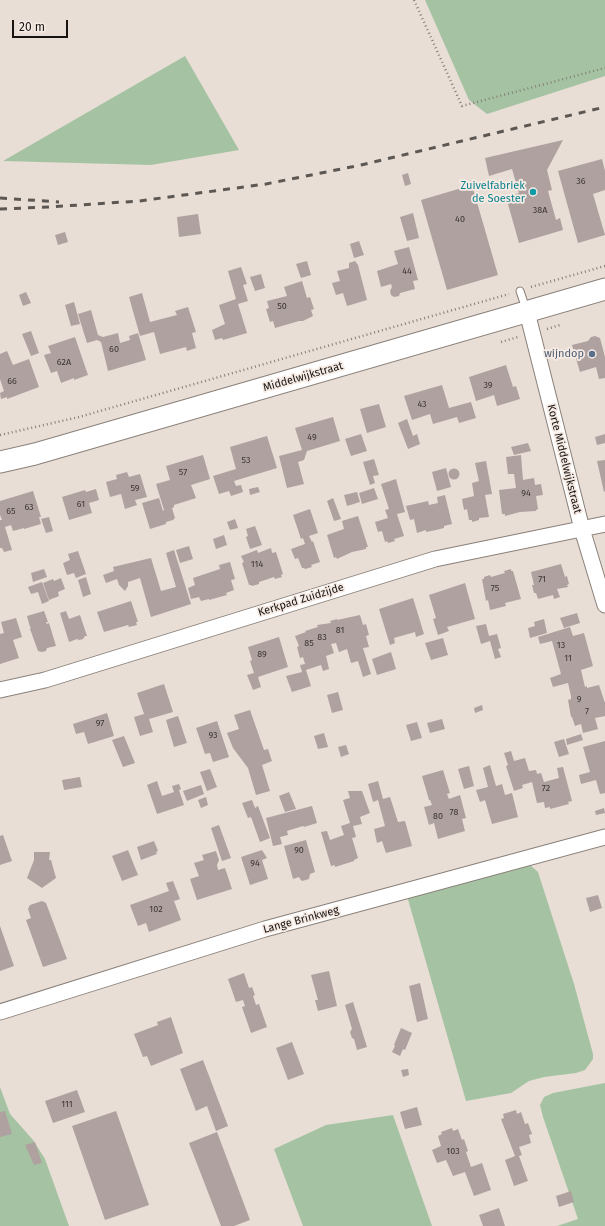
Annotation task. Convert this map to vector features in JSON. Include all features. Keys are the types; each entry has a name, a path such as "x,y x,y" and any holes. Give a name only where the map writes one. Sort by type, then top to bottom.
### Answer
{"main road":[{"name":"Middelwijkstraat","path":"0,462 35,454 605,289"}],"street":[{"name":"Korte Middelwijkstraat","path":"527,312 582,529 605,605"},
{"name":"Kerkpad Zuidzijde","path":"0,690 44,680 435,558 605,524"},
{"name":"Lange Brinkweg","path":"0,1012 265,929 605,837"}],"lane":[{"path":"520,291 527,312"}],"path":[{"path":"414,0 462,106 605,68"},
{"name":"Middelwijkstraat","path":"0,435 79,417 605,266"}],"green space":[{"path":"425,0 605,0 605,76 487,114 469,100"},
{"path":"185,56 239,150 151,165 3,161"},
{"path":"530,865 538,872 574,984 593,1054 593,1059 585,1070 576,1073 544,1077 529,1081 511,1093 466,1101 407,896"},
{"path":"605,1083 605,1226 557,1226 578,1219 540,1105 544,1097 553,1093"},
{"path":"0,1087 10,1114 33,1140 45,1159 69,1226 0,1226"},
{"path":"393,1115 432,1226 303,1226 274,1149 326,1125"}],"building":[{"name":"Zuivelfabriek de Soester","path":"563,140 547,170 552,190 548,191 556,220 560,218 563,230 519,243 506,197 519,193 512,169 489,176 485,158"},
{"path":"602,159 605,171 605,190 593,194 605,235 578,243 558,171"},
{"path":"408,173 411,184 405,186 402,175"},
{"path":"472,185 498,275 447,290 421,200"},
{"path":"413,213 419,238 407,241 400,217"},
{"path":"198,214 201,234 179,237 177,217"},
{"path":"65,232 68,242 58,245 55,235"},
{"path":"359,241 364,255 354,258 350,244"},
{"path":"409,247 418,280 413,281 415,289 400,293 399,296 394,297 391,295 390,291 392,287 391,284 381,287 377,271 398,264 394,251"},
{"path":"307,261 311,275 301,278 296,264"},
{"path":"355,261 358,265 367,300 347,306 343,293 336,295 332,283 340,281 337,271 349,268 349,263"},
{"path":"241,267 247,284 243,285 248,301 238,304 247,333 223,340 222,338 215,340 212,330 225,324 219,305 236,299 228,271"},
{"path":"261,274 265,288 255,291 250,277"},
{"path":"302,281 307,298 310,297 314,309 311,310 313,316 303,321 275,328 273,321 270,322 266,309 269,308 267,301 287,296 284,287"},
{"path":"26,292 31,303 23,306 19,295"},
{"path":"142,293 150,322 177,315 175,311 188,307 196,332 192,333 196,348 187,351 186,347 160,354 154,332 140,336 129,297"},
{"path":"74,302 80,324 71,326 65,305"},
{"path":"91,310 98,335 103,337 118,333 120,343 130,340 129,336 138,333 146,360 108,371 101,342 97,340 87,343 78,314"},
{"path":"31,331 39,353 31,356 22,334"},
{"path":"595,336 600,338 605,357 605,378 599,379 596,367 580,372 572,345 588,341 591,337"},
{"path":"75,337 88,375 61,383 57,371 51,373 44,355 51,353 48,346"},
{"path":"7,351 13,365 29,359 39,387 7,399 7,397 1,399 0,393 4,391 0,379 0,354"},
{"path":"506,365 513,387 516,386 520,399 497,406 494,395 476,401 469,377"},
{"path":"442,385 449,408 471,402 476,418 459,423 457,417 433,424 430,414 412,420 404,396"},
{"path":"379,404 386,427 367,433 360,409"},
{"path":"333,417 340,441 307,451 304,460 298,462 304,484 287,488 279,456 302,450 295,428"},
{"path":"407,419 413,436 417,434 420,444 408,449 398,423"},
{"path":"361,434 367,451 351,456 345,439"},
{"path":"605,434 605,443 597,445 595,437"},
{"path":"267,436 277,468 234,481 236,486 241,485 243,492 231,496 229,491 219,494 213,476 236,469 230,447"},
{"path":"528,443 531,451 514,455 511,447"},
{"path":"203,455 210,479 191,485 196,498 174,505 172,508 175,518 173,520 150,529 142,503 159,498 163,511 164,510 156,484 170,480 166,466"},
{"path":"521,455 523,480 534,478 535,485 541,484 543,495 536,496 538,509 536,511 520,512 505,516 505,514 502,514 499,490 516,488 514,474 508,474 506,457"},
{"path":"374,459 379,475 373,476 375,483 370,485 363,462"},
{"path":"605,460 605,491 604,492 597,461"},
{"path":"486,461 492,494 485,495 489,517 479,518 479,520 472,522 472,520 469,520 467,509 464,510 462,499 474,496 472,483 479,481 475,463"},
{"path":"446,468 451,487 437,491 432,472"},
{"path":"452,469 456,469 458,470 458,478 452,479 449,476 449,472"},
{"path":"127,472 129,477 140,474 147,497 135,500 137,505 125,509 121,494 110,497 106,482 117,479 116,475"},
{"path":"396,479 405,512 397,514 404,536 394,539 395,541 388,543 387,541 385,542 382,531 378,532 375,522 388,518 385,510 389,509 381,484"},
{"path":"258,487 260,492 250,495 249,489"},
{"path":"374,488 378,499 362,504 359,493"},
{"path":"96,489 99,500 89,503 92,513 69,520 62,497 85,490 86,492"},
{"path":"33,491 41,517 39,517 41,524 13,531 11,525 5,527 12,550 4,552 2,548 0,548 0,520 2,520 0,515 0,501"},
{"path":"357,492 360,502 347,506 344,495"},
{"path":"445,495 452,524 444,526 444,528 426,532 426,530 417,533 414,519 410,520 406,506 428,501 429,505 438,503 437,497"},
{"path":"333,498 341,519 334,521 327,501"},
{"path":"310,509 318,533 309,536 312,542 313,541 320,562 305,569 302,568 298,558 295,559 291,549 305,544 303,538 301,539 293,515"},
{"path":"358,516 368,547 337,559 336,557 334,558 327,535 344,529 342,521"},
{"path":"49,517 53,531 46,533 41,519"},
{"path":"235,519 238,528 230,530 227,522"},
{"path":"255,526 262,545 250,549 246,537 248,536 246,529"},
{"path":"224,535 227,545 216,549 213,539"},
{"path":"189,546 193,559 180,563 176,550"},
{"path":"271,548 272,553 276,552 283,574 281,575 282,577 275,579 274,577 259,582 259,584 252,586 249,585 242,563 244,562 241,556 257,550 258,553"},
{"path":"174,550 191,604 151,617 140,578 128,582 128,586 125,591 119,585 117,579 106,583 103,575 114,571 113,567 151,558 161,591 176,587 166,553"},
{"path":"78,551 86,574 76,578 74,573 67,575 63,563 70,560 68,554"},
{"path":"230,562 235,579 231,580 234,590 226,593 227,595 209,600 201,601 199,597 191,599 188,588 195,585 193,578 220,569 219,565"},
{"path":"561,564 565,577 567,576 569,584 567,585 568,587 557,589 560,597 554,599 553,595 538,599 536,593 534,593 531,572"},
{"path":"44,569 47,577 33,582 31,573"},
{"path":"511,569 511,571 513,571 521,599 505,603 506,606 490,610 488,600 486,601 482,579 490,575 491,577 505,573 504,571"},
{"path":"86,577 91,594 83,597 78,580"},
{"path":"61,578 65,589 58,592 59,596 49,600 43,583"},
{"path":"42,582 49,601 42,604 38,592 31,594 28,587"},
{"path":"465,583 475,619 447,627 449,631 438,635 433,619 436,618 429,595"},
{"path":"413,598 424,634 416,637 415,632 394,638 395,643 390,645 379,609"},
{"path":"131,601 138,622 136,622 137,625 129,627 128,625 104,632 97,612"},
{"path":"44,611 48,622 46,622 47,624 49,623 56,646 47,648 46,651 42,652 38,651 27,616"},
{"path":"66,611 69,619 80,615 87,636 83,639 77,639 69,642 60,613"},
{"path":"577,613 580,623 564,628 560,618"},
{"path":"360,615 363,625 366,624 369,635 366,636 369,647 363,648 371,674 363,677 358,661 351,663 347,649 339,652 336,643 331,644 334,653 326,656 329,669 323,671 321,665 306,670 311,686 292,692 286,676 302,672 300,665 305,664 303,657 300,658 297,647 299,646 295,636 318,627 317,625 331,623 330,621 337,619"},
{"path":"16,618 22,637 13,640 19,658 0,664 0,634 4,633 1,622"},
{"path":"544,619 547,633 530,638 528,628 535,626 534,622"},
{"path":"486,624 489,636 497,634 501,648 498,649 501,657 495,659 490,641 481,644 476,626"},
{"path":"570,627 573,636 584,633 593,666 581,670 585,687 587,686 587,688 599,685 605,703 605,716 595,718 598,729 583,733 581,724 575,726 571,717 568,700 571,699 571,696 568,683 553,687 550,678 561,674 552,641 540,644 538,637"},
{"path":"279,637 288,667 258,677 261,687 253,690 247,675 254,673 248,647"},
{"path":"443,638 448,655 431,660 425,643"},
{"path":"391,652 396,669 377,675 372,659"},
{"path":"164,684 173,712 149,719 153,732 140,736 134,717 144,714 137,693"},
{"path":"338,692 343,710 332,713 327,695"},
{"path":"482,705 483,710 475,713 474,708"},
{"path":"250,710 264,750 268,749 272,761 262,765 270,791 256,795 248,768 233,748 227,733 239,729 234,715"},
{"path":"107,713 114,736 88,744 84,732 76,734 73,724"},
{"path":"178,716 187,743 174,747 166,720"},
{"path":"442,719 445,729 430,733 427,723"},
{"path":"217,721 229,757 213,762 210,753 205,754 196,728"},
{"path":"417,722 422,738 411,741 406,725"},
{"path":"324,733 328,747 318,749 314,736"},
{"path":"581,734 583,740 567,745 566,739"},
{"path":"124,736 135,763 123,767 112,740"},
{"path":"564,739 569,754 559,757 554,742"},
{"path":"605,741 605,793 600,794 596,780 581,784 579,775 590,772 583,747"},
{"path":"346,745 349,754 341,757 338,747"},
{"path":"511,751 514,761 525,758 529,771 536,770 537,774 541,773 544,782 559,778 557,768 563,767 572,801 568,802 569,804 550,809 550,807 545,808 544,802 537,803 532,782 522,785 523,788 514,791 506,766 508,765 504,753"},
{"path":"490,765 496,786 502,784 505,795 512,793 518,817 492,824 485,800 480,802 476,790 488,787 483,768"},
{"path":"469,766 474,786 464,789 458,769"},
{"path":"210,769 217,787 207,791 200,772"},
{"path":"443,770 450,793 447,794 449,799 460,795 466,818 462,819 465,831 438,839 434,823 429,825 424,807 432,805 429,800 422,776"},
{"path":"80,777 82,787 64,790 62,780"},
{"path":"157,781 162,796 174,792 172,786 179,784 181,789 179,790 184,805 157,814 147,785"},
{"path":"378,781 383,799 390,797 398,822 405,821 412,846 386,853 382,841 377,843 374,829 385,826 378,800 373,802 368,784"},
{"path":"201,785 204,794 187,801 183,791"},
{"path":"348,791 362,791 370,813 360,817 362,824 353,826 356,837 352,838 358,858 354,861 335,867 335,865 331,866 321,832 327,831 330,840 344,835 341,826 350,823 343,800 350,798"},
{"path":"289,792 296,809 285,812 279,796"},
{"path":"206,797 208,805 201,808 198,800"},
{"path":"252,800 255,808 258,806 270,838 260,842 251,817 248,818 242,803"},
{"path":"312,806 317,823 287,831 288,835 280,837 282,844 273,846 266,818"},
{"path":"604,808 605,813 596,815 595,811"},
{"path":"219,825 231,858 222,861 211,828"},
{"path":"3,835 12,861 0,865 0,836"},
{"path":"306,840 315,872 310,874 309,879 302,881 299,877 293,879 284,846"},
{"path":"154,841 158,851 156,852 157,854 141,860 137,847"},
{"path":"128,850 138,875 122,881 112,856"},
{"path":"262,850 267,858 262,860 268,879 250,885 241,857"},
{"path":"216,851 219,860 217,865 218,870 225,868 232,889 197,900 190,879 199,876 194,863 204,860 202,855"},
{"path":"34,852 50,852 49,860 51,860 56,878 42,888 27,878 34,860"},
{"path":"173,881 180,899 174,901 181,920 149,932 146,923 138,926 130,905 169,891 166,883"},
{"path":"598,895 602,908 590,912 586,898"},
{"path":"42,901 46,903 67,959 43,967 26,920 31,918 28,909 30,905"},
{"path":"0,926 14,966 0,971"},
{"path":"329,971 337,1006 318,1011 315,1000 318,1000 311,975"},
{"path":"244,973 249,988 252,987 256,1005 259,1004 267,1027 251,1033 242,1007 245,1006 243,1000 236,1002 228,979"},
{"path":"420,983 428,1019 417,1022 409,986"},
{"path":"353,1002 367,1047 357,1050 350,1032 352,1029 345,1005"},
{"path":"171,1017 183,1053 151,1066 147,1056 143,1057 134,1034 158,1025 157,1022"},
{"path":"401,1028 412,1033 405,1050 403,1049 400,1056 392,1052"},
{"path":"292,1042 304,1074 288,1080 276,1048"},
{"path":"203,1060 228,1126 216,1131 207,1106 196,1111 180,1069"},
{"path":"408,1069 409,1075 403,1077 401,1070"},
{"path":"77,1090 85,1112 53,1123 45,1101"},
{"path":"417,1107 422,1125 405,1129 400,1112"},
{"path":"516,1110 517,1114 521,1112 525,1124 528,1123 532,1134 529,1135 531,1143 519,1147 522,1155 519,1156 528,1181 514,1186 505,1160 515,1156 501,1119 504,1118 503,1114"},
{"path":"5,1111 12,1134 0,1137 0,1112"},
{"path":"116,1111 149,1205 105,1220 72,1126"},
{"path":"452,1128 453,1131 458,1129 462,1140 464,1139 468,1151 466,1152 471,1167 482,1163 491,1190 474,1196 465,1172 453,1176 446,1160 437,1163 432,1150 441,1146 438,1136 442,1134 441,1132"},
{"path":"217,1132 250,1220 234,1226 221,1226 189,1143"},
{"path":"35,1142 42,1163 34,1165 25,1145"},
{"path":"571,1191 574,1202 559,1207 556,1196"},
{"path":"499,1208 505,1226 483,1226 479,1215"}],"railway":[{"path":"0,209 139,201 266,184 361,165 605,107"},
{"path":"0,198 59,202"}],"place":[{"name":"Zuivelfabriek de Soester","path":"533,192"},
{"name":"wijndop","path":"592,354"}]}
